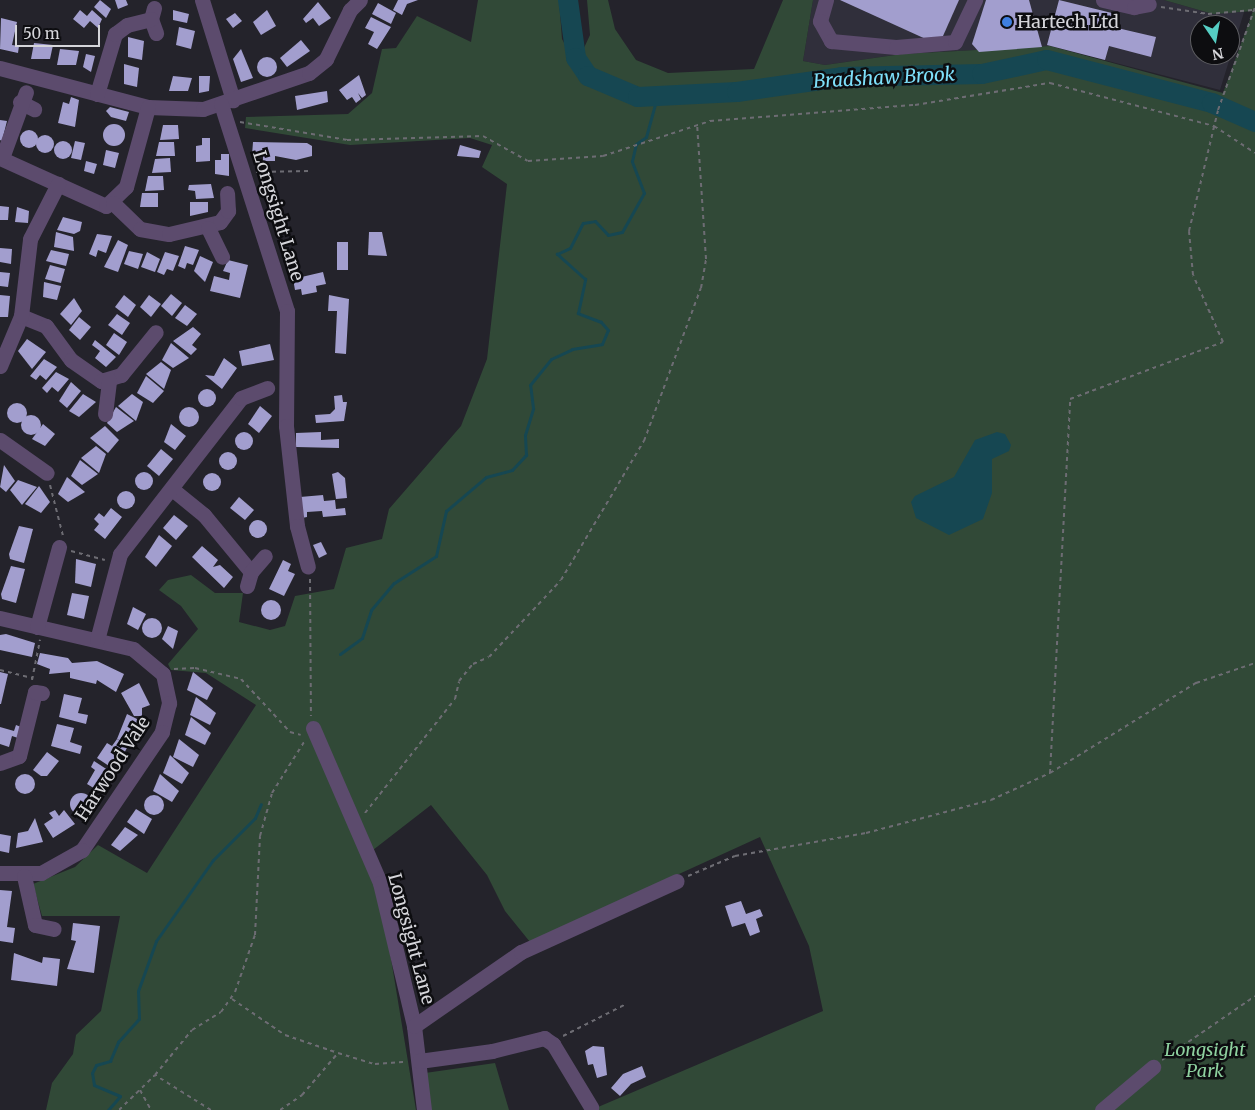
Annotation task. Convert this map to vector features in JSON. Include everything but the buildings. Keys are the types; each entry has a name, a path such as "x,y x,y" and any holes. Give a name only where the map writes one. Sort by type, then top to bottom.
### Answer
{"street":[{"name":"Longsight Lane","path":"202,0 227,102 228,123 246,172 287,311 286,426 297,526 308,566"},
{"path":"826,0 820,21 831,41 896,47 955,42 975,0"},
{"path":"1103,0 1134,7 1149,4"},
{"path":"0,68 148,107 190,111 227,102 309,74 326,59 351,3"},
{"path":"97,94 115,34 127,25 154,20"},
{"path":"34,109 23,97 1,158 98,205 113,203 133,172 148,107"},
{"path":"0,366 5,340 22,316 30,239 58,184"},
{"path":"113,203 140,229 169,234 208,228 228,211 227,193"},
{"path":"208,228 222,257"},
{"path":"22,316 46,326 71,360 94,378 109,380 121,375 149,334"},
{"path":"105,414 109,380"},
{"path":"97,640 116,562 241,398 260,387"},
{"path":"0,440 44,464"},
{"path":"172,489 204,515 249,579 265,556"},
{"path":"40,627 59,548"},
{"path":"0,618 97,640 145,655 163,674"},
{"name":"Harwood Vale","path":"0,873 24,876 70,860 95,833 166,723 169,694 163,674"},
{"path":"0,763 12,760 22,749 37,687"},
{"name":"Longsight Lane","path":"313,728 354,827 380,883 414,1026 424,1110"},
{"path":"24,876 35,925 54,929"},
{"path":"414,1026 521,952 676,881"},
{"path":"419,1061 492,1051 544,1038 551,1042 591,1107"},
{"path":"1102,1110 1152,1067"}],"path":[{"path":"1050,773 1070,399 1223,342 1196,284 1189,249 1189,231 1223,93 1255,9 1208,14 1149,4"},
{"path":"228,123 347,140 472,135 528,160 603,156 697,125 915,105 1050,83 1214,126 1255,153"},
{"path":"354,827 455,699 459,681 473,664 489,657 561,580 644,441 701,288 706,259 697,125"},
{"path":"246,172 309,171"},
{"path":"44,464 64,534 59,548 116,562"},
{"path":"308,566 313,728"},
{"path":"0,670 37,687 40,627"},
{"path":"676,881 735,856 866,833 991,800 1050,773 1196,683 1255,663"},
{"path":"119,1110 155,1075 192,1030 221,1012 231,998 254,935 260,836 272,793 308,736 290,732 235,677 195,668 163,674"},
{"path":"1152,1067 1255,996"},
{"path":"231,998 285,1035 338,1053 375,1064 419,1061"},
{"path":"551,1042 626,1004"},
{"path":"280,1110 308,1088 338,1053"},
{"path":"155,1075 211,1110"},
{"path":"140,1090 151,1110"}],"shaded area":[{"path":"813,0 1164,0 1213,14 1245,9 1240,25 1240,15 1190,15 1190,65 1228,65 1220,90 1050,46 902,54 825,65 803,61"}],"green space":[{"name":"Longsight Park","path":"478,0 559,0 562,39 576,65 590,35 587,0 608,0 615,29 636,60 668,73 754,69 783,0 813,0 803,61 825,65 902,54 1050,46 1223,93 1233,65 1240,65 1240,47 1253,11 1213,14 1164,0 1255,0 1255,1110 591,1110 823,1011 809,946 760,837 530,942 505,911 487,875 431,805 373,850 416,1110 46,1110 52,1083 73,1054 76,1035 101,1011 120,916 42,916 33,884 75,867 98,845 147,873 256,705 206,673 171,670 168,664 198,629 181,606 159,590 168,580 191,575 215,593 243,593 239,622 270,630 285,626 295,596 334,589 346,548 382,539 389,509 461,426 487,359 507,184 482,167 492,145 470,138 350,145 245,128 246,117 348,114 372,93 382,49 396,48 417,16 471,42"},
{"path":"495,1063 509,1110 430,1110 425,1073"}],"water":[{"path":"997,432 1005,434 1011,445 1009,451 992,459 992,493 983,519 949,535 916,518 911,502 915,496 954,477 975,440"}],"waterway":[{"name":"Bradshaw Brook","path":"568,0 576,58 588,76 638,97 737,92 842,77 982,74 1047,60 1212,103 1255,122"},
{"path":"340,654 362,638 371,610 394,583 436,556 446,511 486,477 512,470 526,455 525,435 533,408 530,385 551,359 572,349 602,344 608,330 601,322 578,313 585,279 557,254 570,248 583,223 595,221 608,235 622,232 644,193 632,161 636,144 646,137 657,97"},
{"path":"108,1110 120,1096 94,1085 92,1073 96,1065 110,1061 118,1042 139,1019 138,991 156,941 213,860 255,818 261,804"}],"place":[{"name":"Hartech Ltd","path":"1007,22"}]}
